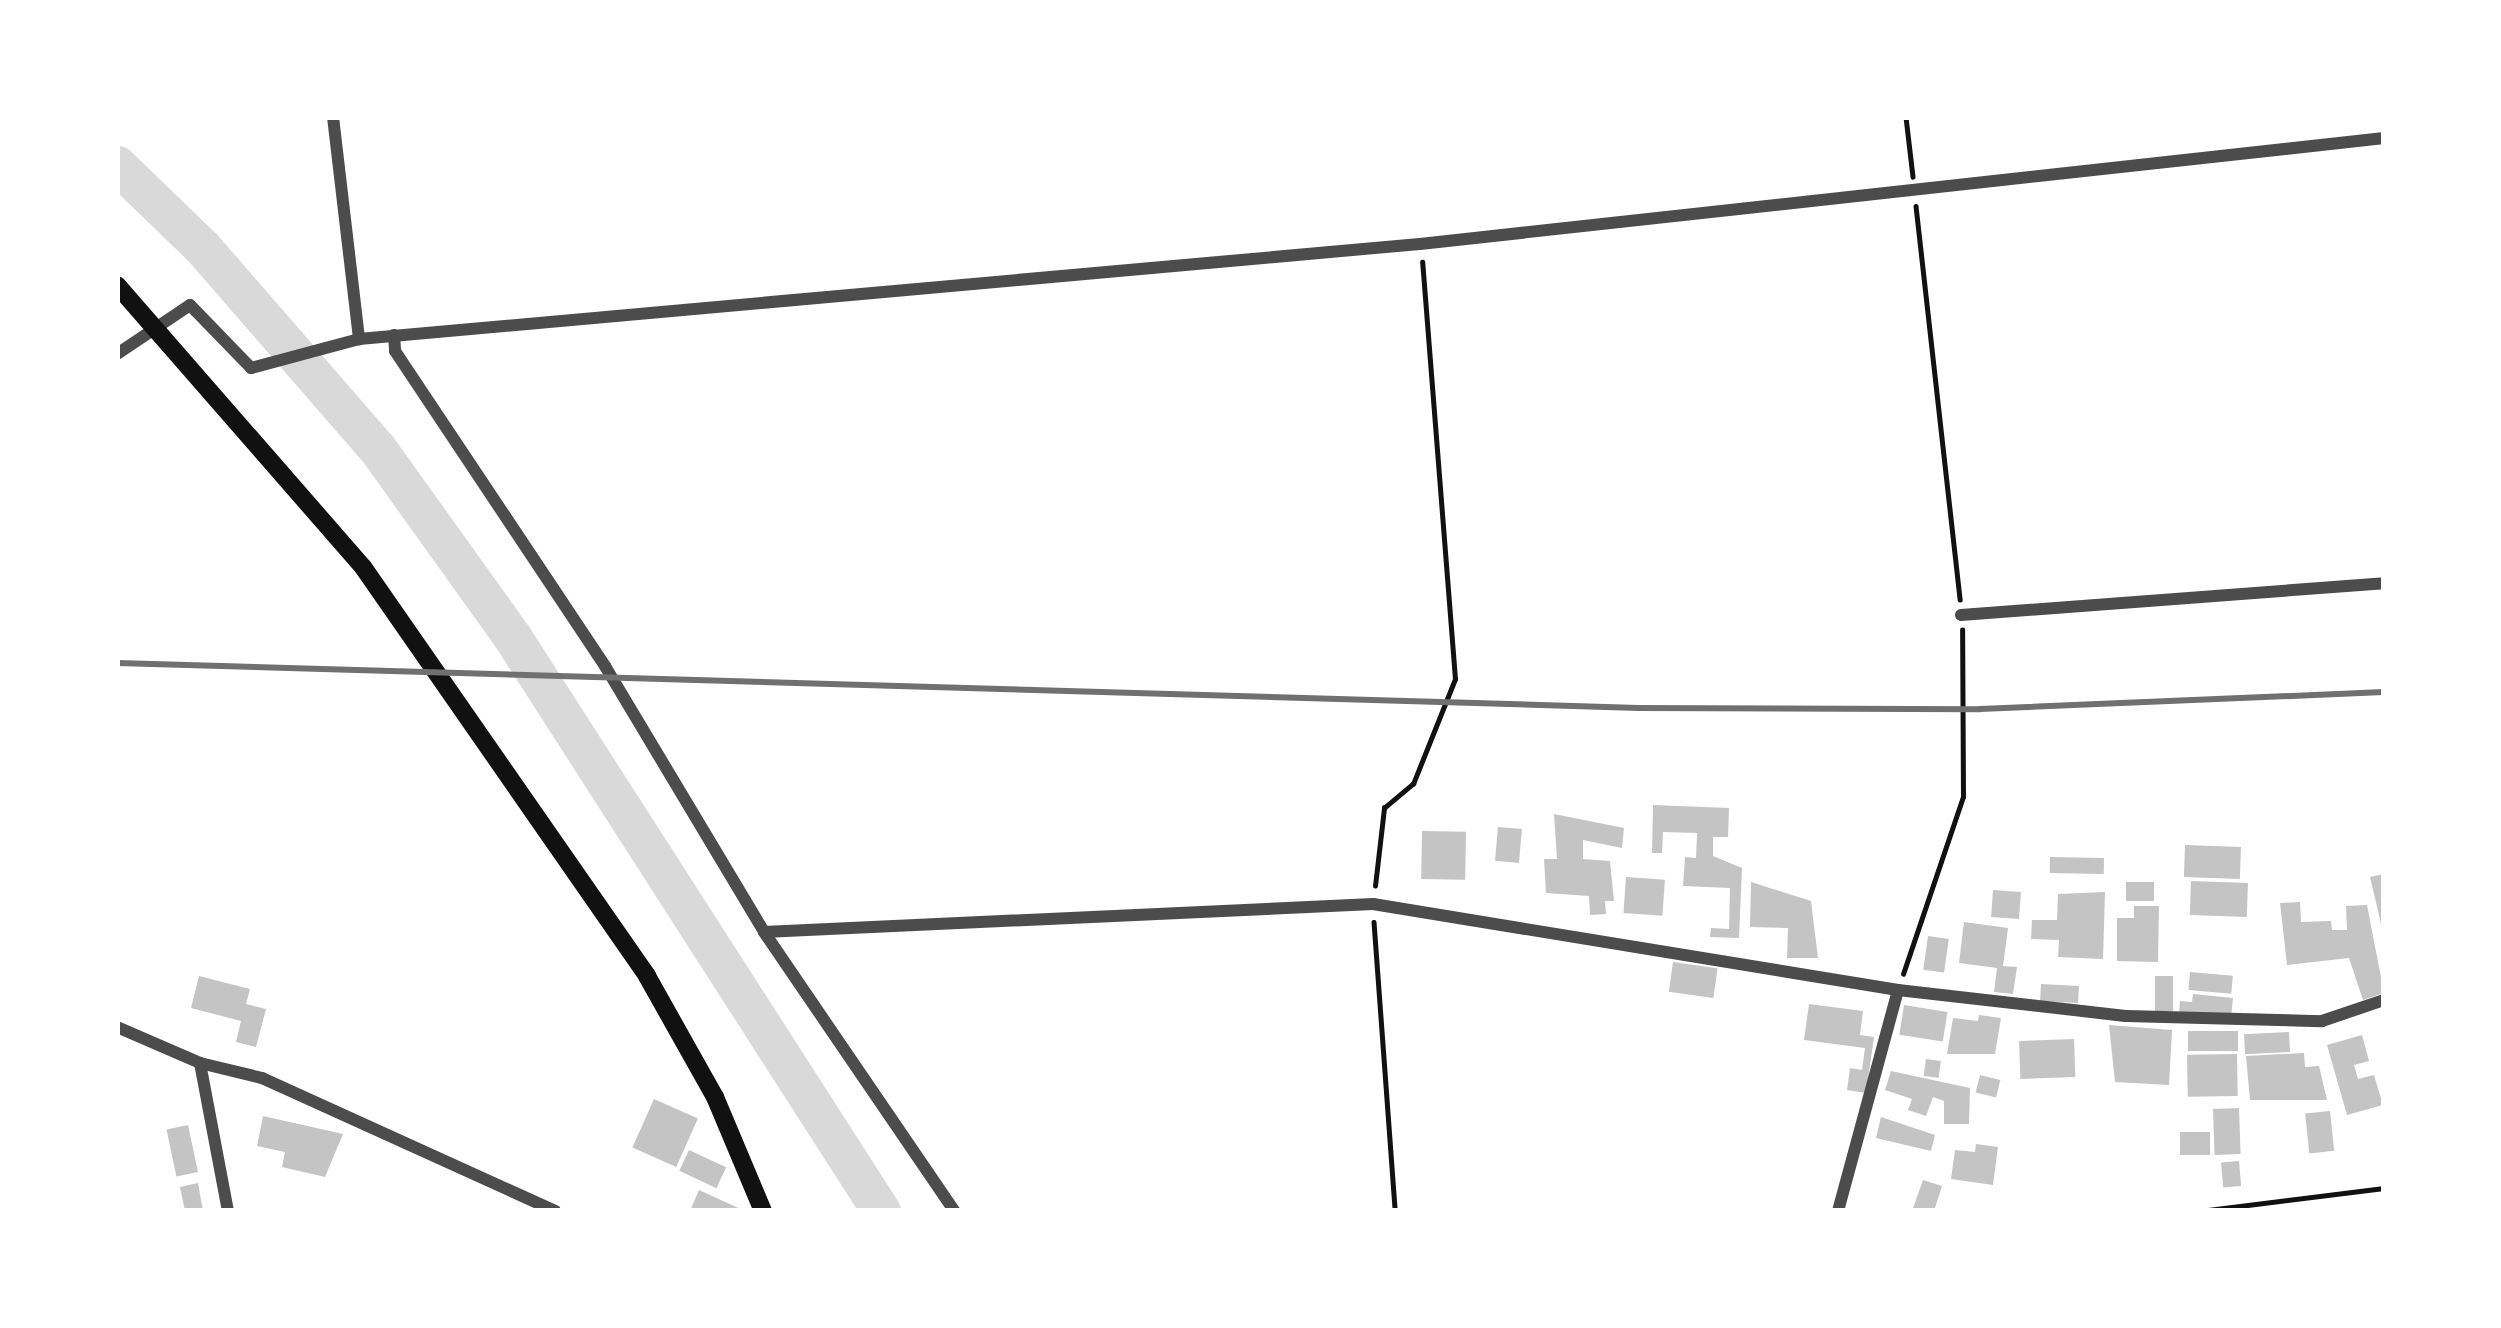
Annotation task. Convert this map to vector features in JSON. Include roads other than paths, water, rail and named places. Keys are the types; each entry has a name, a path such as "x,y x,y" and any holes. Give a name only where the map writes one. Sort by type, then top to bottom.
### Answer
{"main road":[{"path":"117,285 363,567 647,976 715,1097 763,1211"}],"street":[{"path":"333,117 359,338"},
{"path":"117,353 158,331 190,305 251,368 359,338 1420,244 2384,138"},
{"path":"394,335 395,350 605,666 764,932 954,1211"},
{"path":"1961,615 2384,583"},
{"path":"764,932 1373,904 1898,990 2232,1022 2322,1021 2384,1000"},
{"path":"1838,1211 1898,990"},
{"path":"117,1028 200,1063 262,1078 555,1211"},
{"path":"200,1063 228,1211"}],"waterway":[{"path":"117,165 202,247 377,448 513,638 881,1211"}],"railway":[{"path":"117,663 1638,708 1980,709 2384,692"}]}
